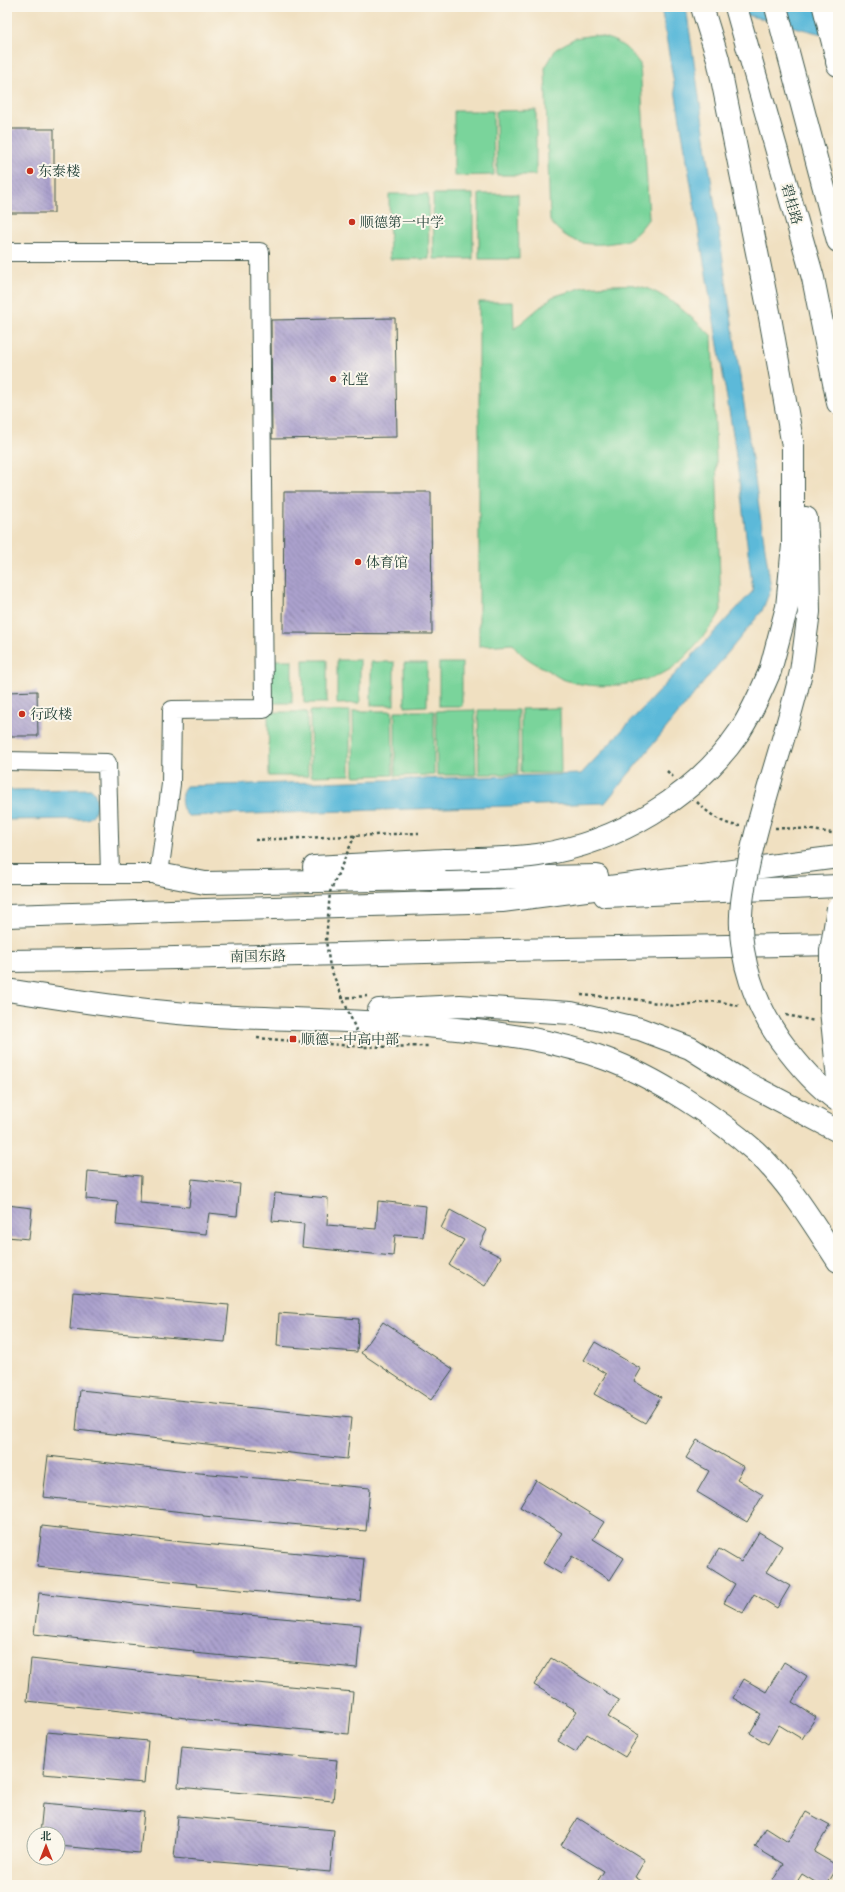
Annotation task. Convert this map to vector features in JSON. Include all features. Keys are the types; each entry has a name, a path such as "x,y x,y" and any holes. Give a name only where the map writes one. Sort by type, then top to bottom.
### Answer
{"main road":[{"path":"702,7 718,59 770,317 805,512 808,553 810,612 801,672 793,708 759,821 743,888 741,916 742,942 749,974 758,1001 768,1022 784,1046 808,1075 838,1101"},
{"path":"729,7 742,31"},
{"name":"碧桂路","path":"736,7 813,278 838,403"},
{"path":"776,7 838,241"},
{"path":"824,7 838,63"},
{"path":"159,874 539,854 590,842 651,813 669,802 697,779 722,753 740,731 757,701 770,671 788,607 793,545 793,446"},
{"path":"502,900 831,858"},
{"path":"159,874 205,883 708,874"},
{"path":"7,916 502,900 838,886"},
{"path":"838,908 832,951 832,1010 838,1080"},
{"name":"南国东路","path":"7,961 838,944"},
{"path":"7,990 150,1011 234,1017 403,1023 493,1032 543,1040 607,1059 656,1083 724,1127 756,1152 795,1197 838,1261"},
{"path":"234,1017 460,1006 571,1013 640,1029 690,1048 741,1080 838,1131"}],"street":[{"path":"7,252 260,252 264,708 172,710 171,784 159,874 7,874"},
{"path":"7,761 107,763 110,874"}],"path":[{"path":"255,840 419,833"},
{"path":"355,835 330,892 326,941 330,968 363,1047"},
{"path":"574,995 633,999 674,1006 717,1001 746,1007"},
{"path":"783,1014 818,1022"},
{"path":"256,1038 363,1047 432,1046"}],"green space":[{"path":"594,35 615,41 625,47 640,64 649,218 631,238 622,242 602,244 585,243 570,238 563,234 550,221 545,68 556,49 575,38"},
{"path":"536,110 536,175 497,175 496,111"},
{"path":"454,111 493,111 494,175 454,176"},
{"path":"389,194 428,194 429,259 390,259"},
{"path":"433,194 473,194 473,259 434,259"},
{"path":"479,194 518,194 519,259 479,259"},
{"path":"634,285 656,292 676,305 712,336 721,610 700,640 682,660 669,670 645,680 604,686 577,683 562,679 527,658 513,644 479,646 479,302 513,302 514,329 552,297 584,287"},
{"path":"269,660 292,660 292,703 269,703"},
{"path":"303,660 327,660 327,703 304,703"},
{"path":"337,660 360,660 360,703 337,704"},
{"path":"371,662 394,662 394,705 371,705"},
{"path":"404,663 427,663 427,706 405,707"},
{"path":"439,663 462,663 462,706 439,706"},
{"path":"560,708 561,773 521,773 521,709"},
{"path":"475,710 476,775 437,775 436,711"},
{"path":"478,710 518,710 518,774 479,774"},
{"path":"310,711 350,711 350,775 311,776"},
{"path":"353,711 392,711 393,775 354,776"},
{"path":"395,711 434,711 434,775 395,776"},
{"path":"268,712 307,712 308,776 269,776"}],"water":[{"path":"661,7 686,7 771,589 762,611 605,803 188,816 183,809 181,801 182,793 186,786 581,774 753,591 734,440"},
{"path":"714,7 838,7 838,38"},
{"path":"92,789 96,797 96,806 91,817 87,819 7,820 7,790"}],"building":[{"name":"东泰楼","path":"7,129 54,129 54,213 7,213"},
{"name":"礼堂","path":"395,318 397,437 272,439 271,320"},
{"name":"体育馆","path":"284,492 431,492 432,634 283,633"},
{"name":"行政楼","path":"37,691 38,736 7,736 7,692"},
{"path":"88,1171 141,1176 140,1203 189,1207 192,1179 240,1184 237,1216 209,1213 206,1234 116,1225 118,1202 86,1199"},
{"path":"275,1193 328,1198 327,1225 376,1229 378,1201 426,1206 423,1237 395,1235 393,1256 302,1247 304,1224 272,1221"},
{"path":"7,1205 32,1208 29,1239 7,1237"},
{"path":"450,1210 487,1230 479,1246 501,1257 485,1286 449,1265 464,1240 441,1228"},
{"path":"73,1292 229,1305 225,1342 70,1329"},
{"path":"279,1313 359,1319 357,1352 277,1346"},
{"path":"383,1322 453,1369 431,1400 361,1353"},
{"path":"595,1342 641,1369 634,1381 661,1397 645,1423 594,1394 606,1374 584,1360"},
{"path":"80,1390 351,1418 347,1459 76,1430"},
{"path":"697,1440 744,1467 737,1479 763,1495 747,1522 697,1492 709,1471 686,1458"},
{"path":"48,1456 188,1472 370,1488 366,1531 203,1516 203,1514 43,1497"},
{"path":"536,1480 604,1522 593,1539 624,1558 610,1580 572,1556 561,1574 543,1563 562,1533 520,1507"},
{"path":"42,1526 182,1542 364,1559 360,1601 196,1586 197,1584 37,1567"},
{"path":"759,1532 782,1546 766,1572 790,1586 777,1608 754,1594 743,1613 724,1603 735,1584 708,1567 719,1549 741,1562"},
{"path":"39,1593 179,1609 361,1625 357,1668 193,1653 194,1651 34,1634"},
{"path":"551,1658 619,1700 608,1717 639,1735 625,1757 587,1734 576,1752 558,1741 577,1711 534,1685"},
{"path":"31,1659 172,1675 353,1692 349,1734 186,1719 27,1701"},
{"path":"784,1662 807,1676 792,1702 816,1717 802,1739 779,1725 768,1744 750,1733 761,1714 733,1698 744,1679 766,1692"},
{"path":"47,1732 148,1741 144,1783 43,1774"},
{"path":"182,1746 337,1760 333,1801 178,1787"},
{"path":"43,1803 144,1812 140,1853 66,1847 66,1826 41,1826"},
{"path":"806,1812 830,1825 814,1852 838,1866 827,1885 820,1885 802,1874 795,1885 770,1885 783,1864 755,1847 766,1828 788,1842"},
{"path":"178,1816 334,1830 330,1872 174,1858"},
{"path":"578,1818 645,1860 635,1877 648,1885 595,1885 604,1871 561,1845"}],"place":[{"name":"东泰楼","path":"30,171"},
{"name":"顺德第一中学","path":"352,222"},
{"name":"礼堂","path":"333,379"},
{"name":"体育馆","path":"358,562"},
{"name":"行政楼","path":"22,714"},
{"name":"顺德一中高中部","path":"293,1039"}]}
